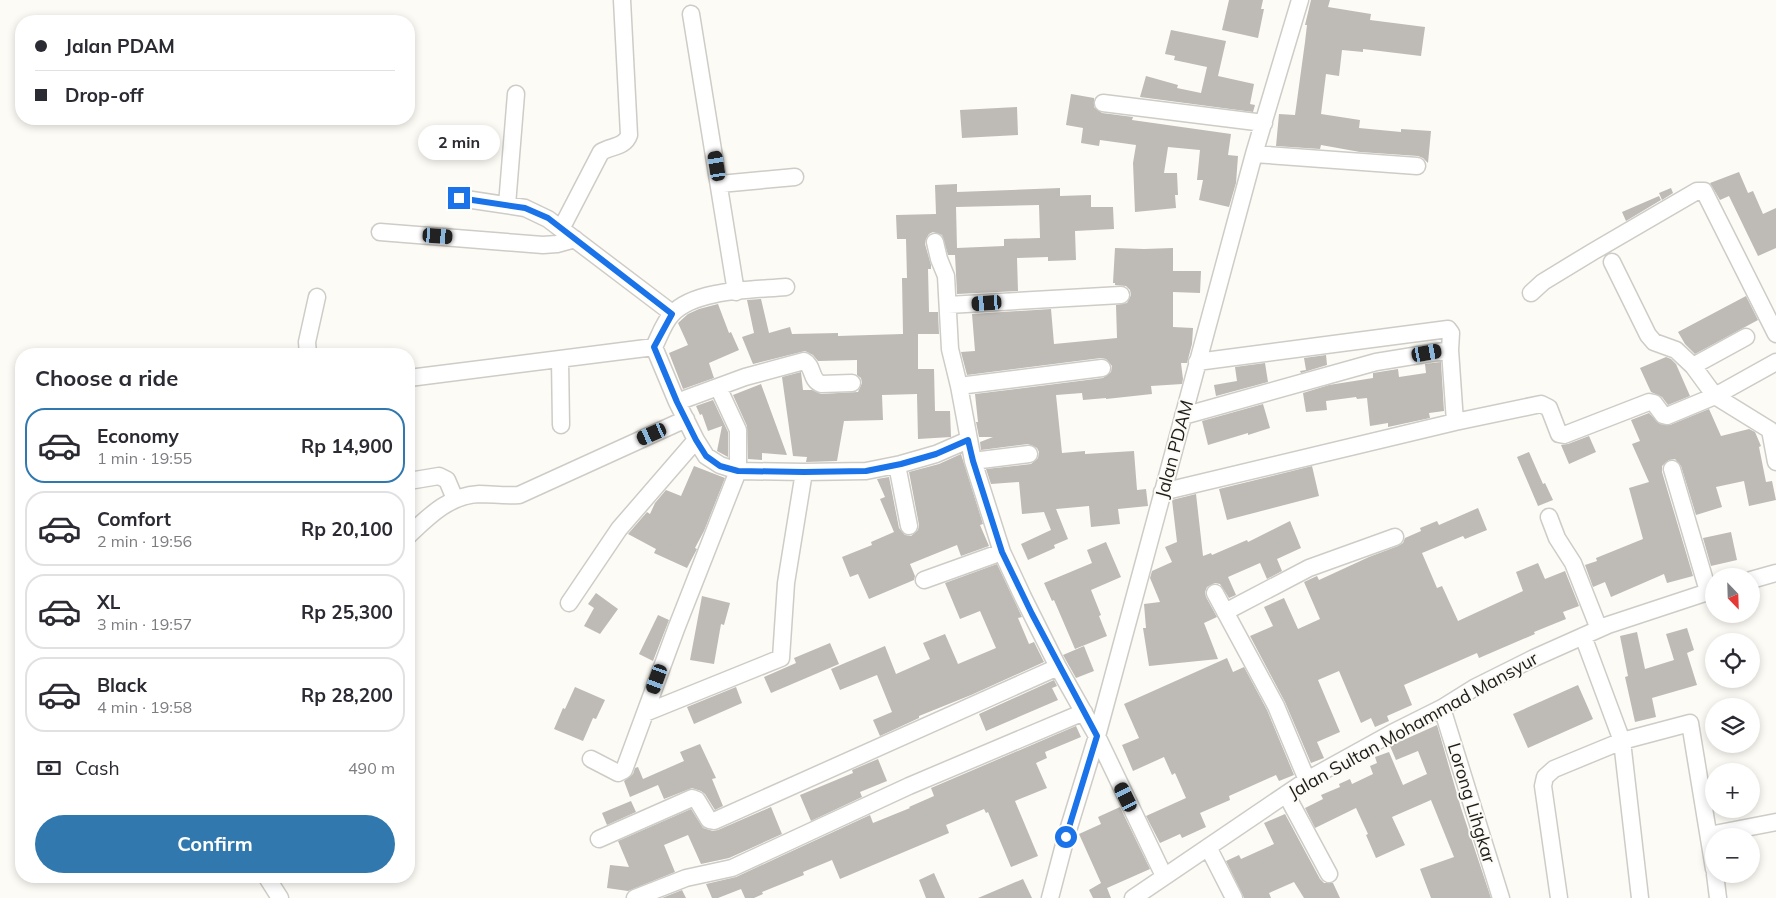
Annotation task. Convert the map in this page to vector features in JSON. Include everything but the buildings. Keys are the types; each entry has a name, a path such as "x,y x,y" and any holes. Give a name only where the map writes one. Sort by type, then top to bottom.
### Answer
{"street":[{"path":"562,229 601,152 621,145 627,140 629,135 622,0"},
{"name":"Jalan PDAM","path":"1050,898 1066,837 1097,736 1254,154 1300,0"},
{"path":"691,14 736,292"},
{"path":"507,205 516,94"},
{"path":"1103,104 1264,123"},
{"path":"1254,154 1417,166"},
{"path":"720,184 795,177"},
{"path":"1531,293 1543,282 1594,251 1697,191 1704,191 1776,334"},
{"path":"459,198 525,208 548,218 672,314"},
{"path":"380,232 543,245 557,244 575,239"},
{"path":"935,242 946,276 950,349 959,386 968,440 1002,552 1058,667 1097,736 1164,876"},
{"path":"1612,262 1648,335 1654,342 1676,350 1693,366 1715,396 1773,430 1776,462"},
{"path":"654,347 672,314 691,301 706,295 786,287"},
{"path":"948,305 1121,295"},
{"path":"308,348 307,342 317,297"},
{"path":"1197,362 1448,330 1451,333 1450,350 1455,422"},
{"path":"1693,366 1746,337"},
{"path":"415,377 654,347"},
{"path":"654,347 677,402 696,440 706,456 720,466 738,471 866,471 936,454 968,440"},
{"path":"1183,416 1376,362 1450,350"},
{"path":"560,359 562,425"},
{"path":"677,402 745,377 804,361 809,365 816,383 852,383"},
{"path":"1162,492 1455,422 1541,404 1549,408 1559,434 1564,435 1649,402 1654,404 1663,415 1667,416 1715,396 1776,362"},
{"path":"959,386 1102,368"},
{"path":"592,758 618,773 622,772 738,471 738,430 718,387"},
{"path":"415,529 430,514 456,499 478,494 519,495 686,419"},
{"path":"569,603 619,530 696,440"},
{"path":"973,461 1029,454"},
{"path":"897,465 909,526"},
{"path":"1672,469 1705,571"},
{"path":"645,713 781,658 786,583 804,472"},
{"path":"415,480 439,476 447,480 456,499"},
{"path":"1549,517 1557,538 1573,563 1599,629"},
{"path":"1225,612 1309,568 1395,538"},
{"path":"924,580 1002,552"},
{"path":"1760,577 1776,573"},
{"name":"Jalan Sultan Mohammad Mansyur","path":"1133,898 1307,780 1500,675 1599,629 1705,592"},
{"path":"1215,593 1276,706 1307,780"},
{"path":"1583,636 1622,741 1640,898"},
{"path":"599,839 692,798 697,800 709,820 714,821 1058,667"},
{"name":"Lorong Lihgkar","path":"1442,708 1501,898"},
{"path":"635,898 686,878 732,868 909,786 1084,712"},
{"path":"1559,898 1543,786 1545,778 1554,769 1622,741 1690,722 1707,828"},
{"path":"1286,794 1329,874"},
{"path":"1745,828 1776,822"},
{"path":"1208,847 1234,898"},
{"path":"270,883 280,898"},
{"path":"1715,883 1716,898"}],"route":[{"path":"459,198 525,208 548,218 672,314 654,347 677,402 696,440 706,456 720,466 738,471 866,471 936,454 968,440 1002,552 1058,667 1097,736 1066,837"}]}
